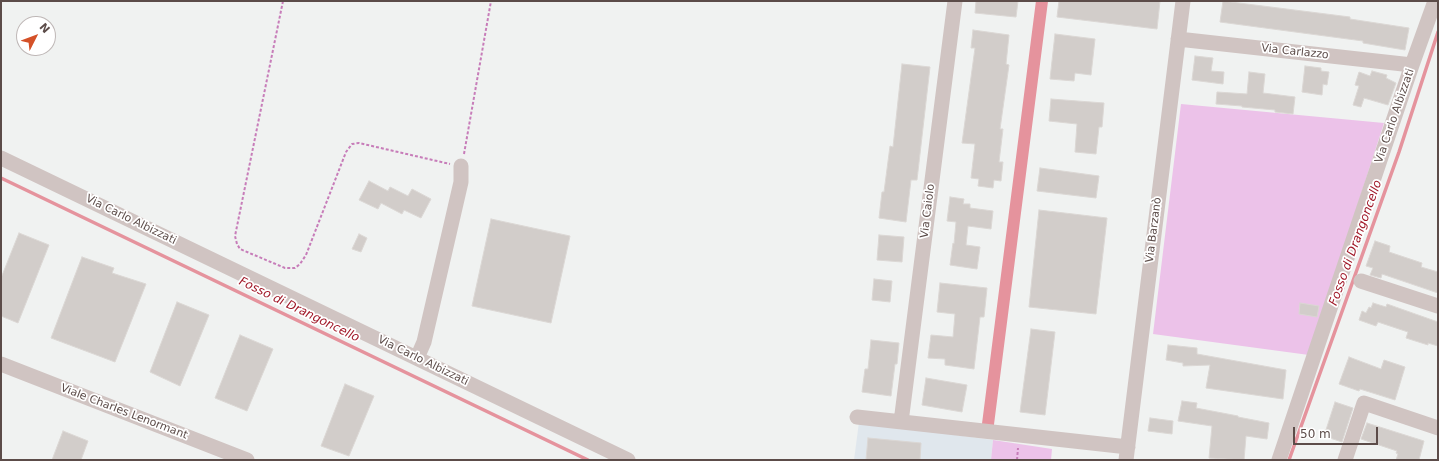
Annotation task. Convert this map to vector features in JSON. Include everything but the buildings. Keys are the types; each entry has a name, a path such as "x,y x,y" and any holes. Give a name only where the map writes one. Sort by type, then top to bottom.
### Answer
{"street":[{"name":"Via Caiolo","path":"901,422 955,1"},
{"name":"Via Barzanò","path":"1127,453 1183,1"},
{"name":"Via Carlo Albizzati","path":"1279,460 1412,65 1436,1"},
{"name":"Via Carlazzo","path":"1178,38 1412,65"},
{"name":"Via Carlo Albizzati","path":"1,158 628,460"},
{"path":"417,358 424,342 459,190 461,166"},
{"path":"1361,281 1438,306"},
{"name":"Viale Charles Lenormant","path":"1,364 247,460"},
{"path":"1345,460 1364,403 1438,428"},
{"path":"857,417 1127,453"}],"path":[{"path":"283,1 235,236 240,249 285,268 295,268 300,264 306,255 346,152 352,144 359,143 461,166 491,1"}],"shaded area":[{"path":"1181,104 1384,123 1309,355 1153,334"},
{"path":"859,422 993,440 991,460 854,460"},
{"path":"993,440 1052,449 1051,460 991,460"}],"waterway":[{"path":"988,424 1042,1"},
{"name":"Fosso di Drangoncello","path":"1289,460 1399,152 1438,32"},
{"name":"Fosso di Drangoncello","path":"1,178 588,460"}]}
